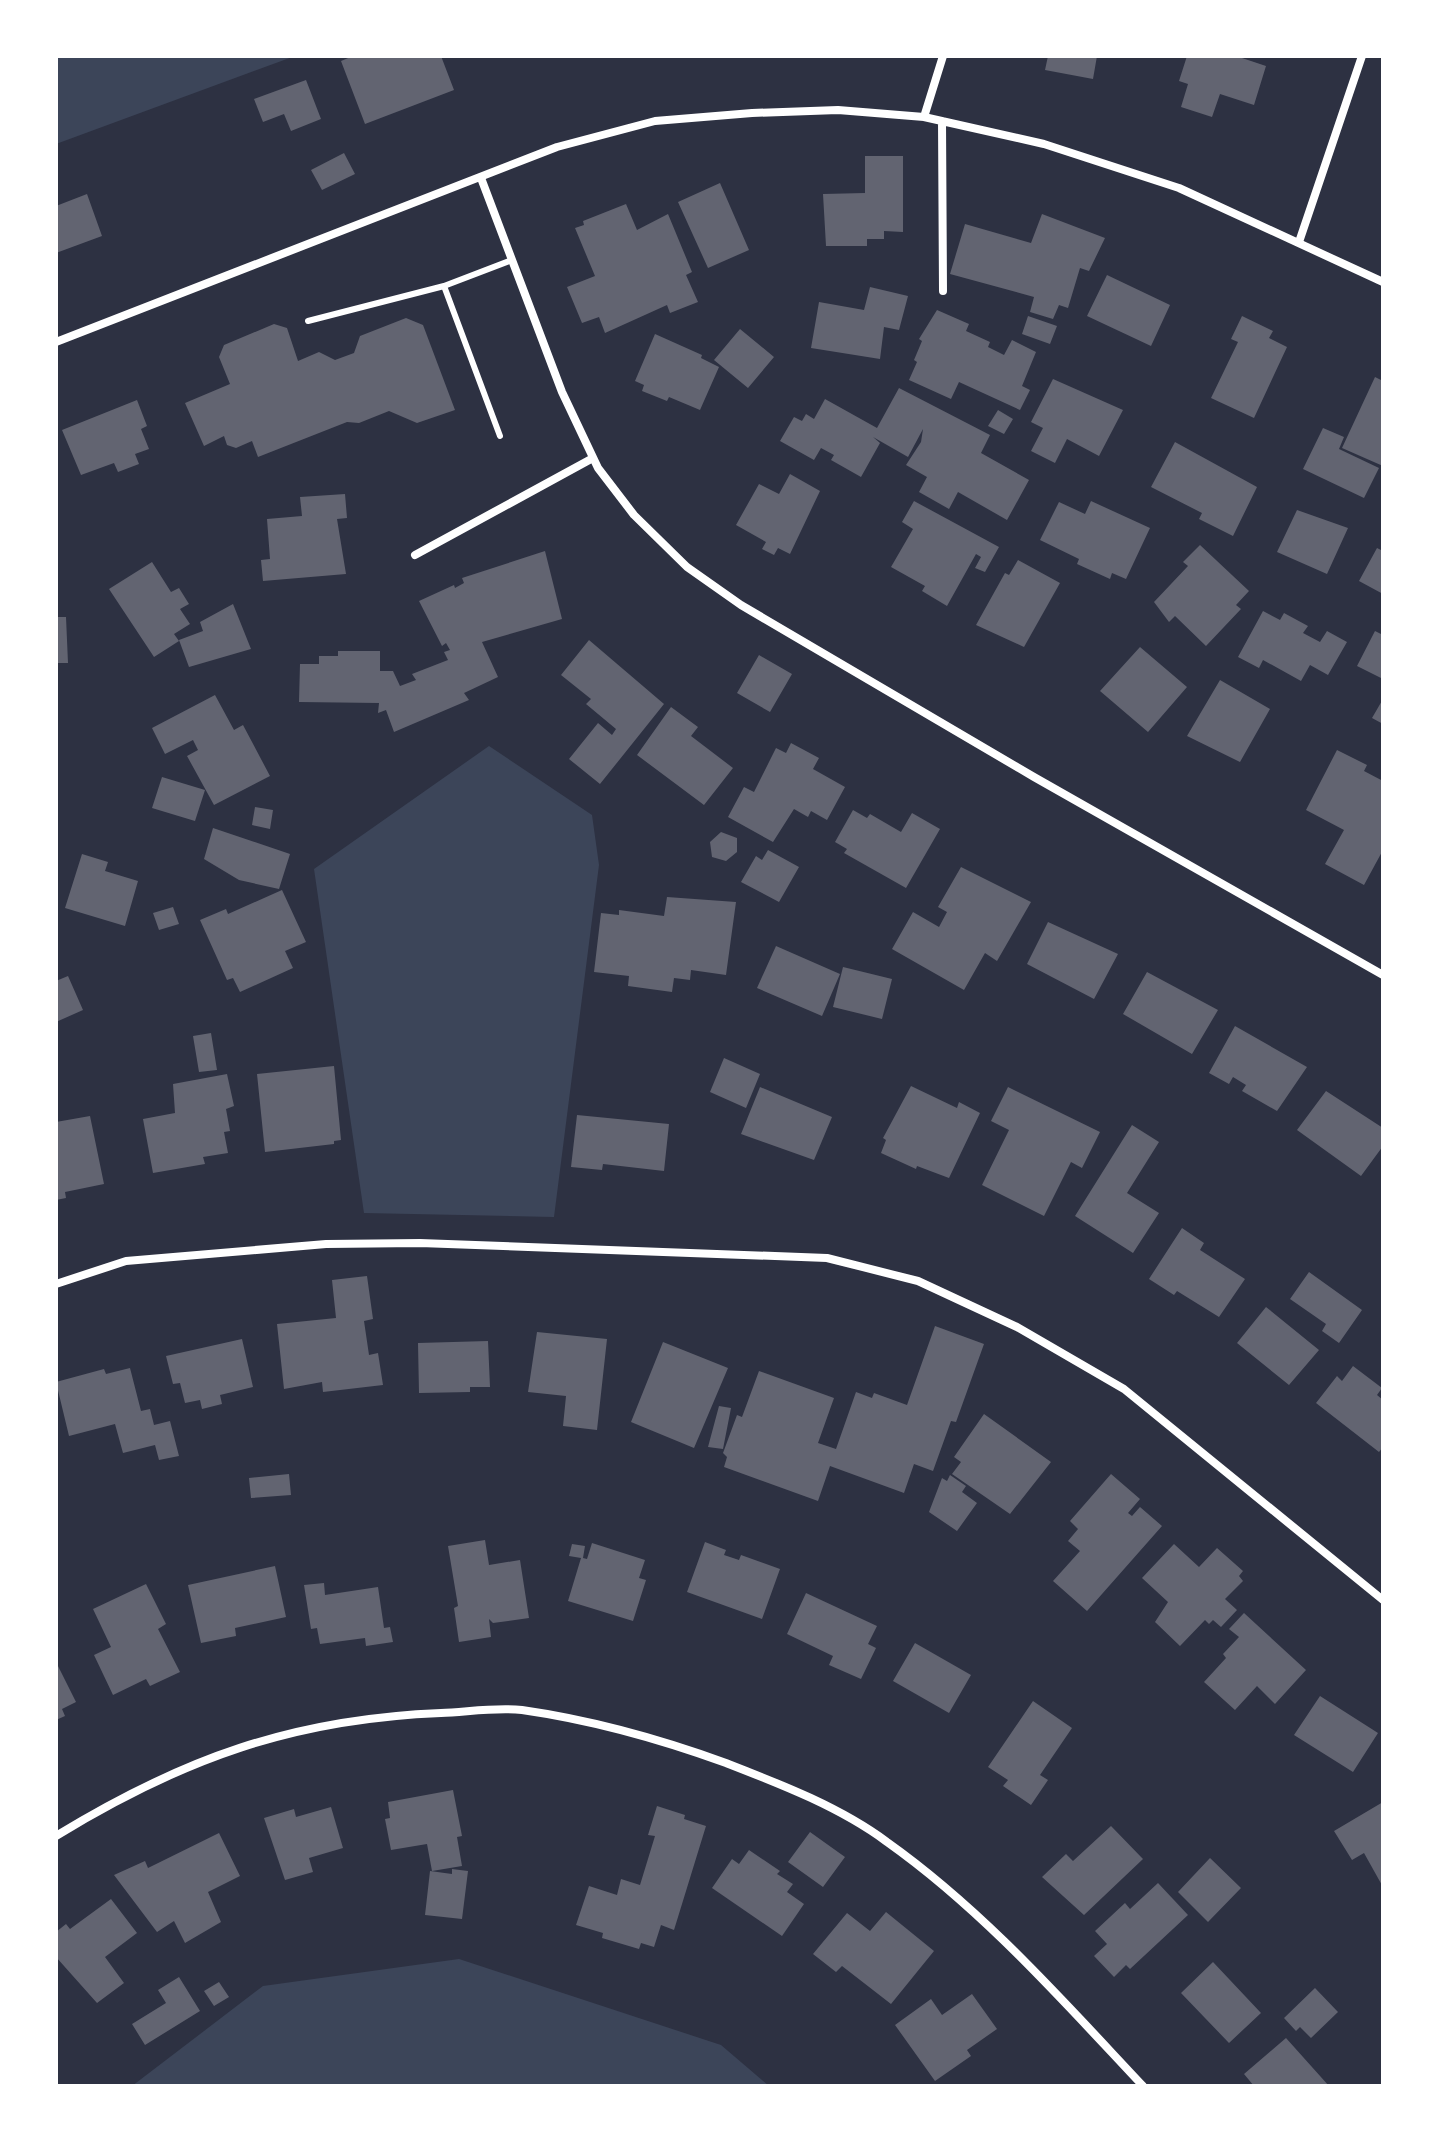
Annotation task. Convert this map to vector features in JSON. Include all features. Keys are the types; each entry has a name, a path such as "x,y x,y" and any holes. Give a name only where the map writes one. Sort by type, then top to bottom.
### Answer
{"street":[{"path":"924,117 943,56"},
{"path":"1299,242 1362,56"},
{"path":"56,342 557,147 655,121 838,110 924,117 1044,144 1179,188 1383,282"},
{"path":"942,121 943,291"},
{"path":"481,178 562,392 593,458 634,515 687,567 741,605 1034,777 1383,975"},
{"path":"415,555 593,458"},
{"path":"56,1284 126,1261 326,1244 420,1243 827,1258 918,1281 1017,1327 1089,1367 1124,1389 1383,1600"},
{"path":"56,1836 109,1803 197,1761 294,1731 388,1715 518,1709 598,1724 670,1743 782,1784 886,1840 973,1912 1042,1978 1143,2086"}],"lane":[{"path":"308,321 444,286 512,260"},
{"path":"444,286 500,436"}],"shaded area":[{"path":"56,56 295,56 56,144"},
{"path":"489,746 592,815 599,865 554,1217 364,1213 314,869"},
{"path":"459,1959 721,2045 769,2086 132,2086 263,1986"}],"building":[{"path":"353,56 441,56 454,90 365,124 341,61"},
{"path":"1048,56 1097,56 1093,79 1045,70"},
{"path":"1187,56 1236,56 1266,66 1254,105 1220,94 1212,117 1181,107 1188,84 1179,81"},
{"path":"306,80 321,119 291,131 284,114 263,122 254,99"},
{"path":"344,153 355,174 322,190 311,170"},
{"path":"865,156 903,156 903,232 884,231 884,239 867,239 867,246 826,246 823,194 865,193"},
{"path":"720,183 749,250 708,268 678,202"},
{"path":"87,194 102,236 56,253 56,206"},
{"path":"626,204 637,230 668,214 692,272 686,275 698,302 670,313 667,305 605,333 599,317 582,323 567,287 595,276 575,228 584,225 583,221"},
{"path":"1042,214 1105,238 1089,271 1080,268 1068,308 1059,305 1053,319 1030,312 1034,297 950,274 965,224 1031,243"},
{"path":"1107,275 1170,305 1151,346 1087,316"},
{"path":"870,287 908,296 899,330 884,327 880,359 811,348 819,302 864,310"},
{"path":"937,310 969,324 966,331 990,342 988,347 1004,355 1012,340 1036,352 1022,386 1030,390 1020,410 959,382 951,399 909,380 917,362 914,360 922,341 919,339"},
{"path":"1028,316 1057,326 1050,344 1022,334"},
{"path":"1242,316 1273,331 1269,338 1287,347 1254,418 1211,398 1238,342 1231,339"},
{"path":"406,318 423,325 455,410 417,423 389,411 359,423 347,422 258,457 252,441 236,448 227,445 224,436 204,446 185,403 230,384 219,357 224,345 274,324 287,328 298,361 319,352 335,360 354,353 360,336"},
{"path":"740,329 774,357 748,388 714,360"},
{"path":"655,334 702,355 701,358 719,367 700,410 669,397 667,401 642,391 644,385 635,381"},
{"path":"1375,377 1383,381 1383,466 1342,448"},
{"path":"1053,379 1123,410 1099,456 1067,439 1055,463 1031,451 1043,428 1031,422"},
{"path":"899,388 990,435 981,453 1029,480 1007,520 958,492 949,509 919,492 927,477 906,465 921,442 923,429 908,457 873,437 880,443 861,477 831,460 834,455 821,448 814,460 780,441 794,417 802,421 806,414 814,419 825,399 877,428"},
{"path":"137,400 147,426 141,429 149,449 135,454 139,464 118,472 114,463 81,475 62,430"},
{"path":"998,410 1013,419 1004,434 988,426"},
{"path":"1323,428 1344,437 1339,449 1379,468 1364,498 1303,469"},
{"path":"1175,442 1257,487 1233,536 1199,519 1202,513 1151,487"},
{"path":"790,474 820,491 790,554 778,548 774,555 762,549 766,542 736,525 759,484 779,494"},
{"path":"345,494 347,518 337,519 346,574 263,581 261,560 270,559 267,519 302,516 300,497"},
{"path":"914,501 999,547 985,572 975,568 981,557 976,554 947,606 922,591 925,586 891,567 913,529 902,522"},
{"path":"1091,501 1150,528 1126,579 1112,573 1110,579 1077,564 1079,559 1040,540 1059,502 1085,514"},
{"path":"1297,510 1348,528 1327,574 1277,552"},
{"path":"1200,545 1249,591 1236,605 1241,609 1206,646 1175,616 1169,622 1154,602 1188,566 1183,562"},
{"path":"1377,548 1383,551 1383,594 1359,581"},
{"path":"545,551 562,619 482,642 498,677 464,693 469,700 394,732 386,710 378,713 379,703 299,702 300,664 319,664 319,656 338,656 338,651 380,651 380,671 393,671 400,686 416,680 412,674 448,660 444,652 450,650 446,643 442,646 419,601 454,585 455,588 464,583 462,578"},
{"path":"1018,560 1060,583 1024,647 976,625 1005,573 1009,575"},
{"path":"152,562 171,592 179,588 189,604 180,609 190,624 174,634 179,641 154,657 109,589"},
{"path":"233,604 251,649 189,667 179,640 203,631 200,622"},
{"path":"1263,611 1280,620 1284,613 1308,626 1303,633 1320,642 1327,631 1347,642 1328,675 1310,665 1301,681 1263,660 1259,668 1238,657"},
{"path":"56,617 66,617 68,663 56,663"},
{"path":"1375,631 1383,635 1383,679 1357,666"},
{"path":"589,640 664,704 600,784 569,759 598,723 612,735 616,729 586,704 591,699 561,675"},
{"path":"1140,647 1187,687 1148,732 1100,691"},
{"path":"759,655 792,674 770,712 737,693"},
{"path":"1220,680 1270,709 1240,762 1187,736"},
{"path":"215,695 234,730 243,725 270,776 214,805 187,756 198,750 193,740 165,754 152,728"},
{"path":"1383,699 1383,724 1372,718"},
{"path":"671,707 698,727 691,736 733,768 704,805 637,755"},
{"path":"791,743 819,758 813,769 845,787 827,820 811,811 808,817 794,809 773,842 728,817 744,787 754,792 776,748 786,753"},
{"path":"1337,750 1367,765 1364,771 1383,781 1383,850 1364,885 1325,864 1344,830 1306,810"},
{"path":"162,777 205,790 195,821 152,808"},
{"path":"255,807 273,810 270,829 252,825"},
{"path":"853,810 867,818 870,814 901,832 912,813 940,829 906,888 844,853 847,849 835,842"},
{"path":"213,828 290,854 279,889 239,880 204,859"},
{"path":"721,832 737,838 737,852 726,861 712,857 710,842"},
{"path":"768,850 799,867 779,902 741,882 756,856 762,860"},
{"path":"82,854 108,862 105,871 138,881 125,926 65,908"},
{"path":"961,867 1031,902 997,961 985,953 964,990 892,949 913,912 939,927 947,912 938,907"},
{"path":"282,890 306,942 285,951 293,968 240,992 233,978 227,980 200,920 226,909 228,914"},
{"path":"667,897 736,902 726,975 691,970 690,980 674,978 672,992 628,986 629,976 594,972 601,913 619,915 619,910 664,916"},
{"path":"173,907 179,924 159,930 153,913"},
{"path":"1048,922 1118,954 1094,999 1027,964"},
{"path":"776,946 840,974 822,1016 757,988"},
{"path":"843,967 892,979 882,1019 833,1007"},
{"path":"1147,972 1218,1010 1192,1054 1123,1014"},
{"path":"68,976 83,1010 56,1022 56,981"},
{"path":"1235,1026 1307,1067 1277,1111 1242,1091 1246,1085 1233,1077 1229,1084 1209,1073"},
{"path":"211,1033 217,1070 199,1072 193,1036"},
{"path":"724,1058 760,1074 746,1108 710,1092"},
{"path":"334,1066 341,1140 334,1141 334,1144 265,1152 257,1074"},
{"path":"227,1074 234,1106 226,1109 230,1131 224,1132 228,1153 203,1157 205,1164 153,1173 143,1119 175,1113 173,1084"},
{"path":"911,1086 957,1108 959,1102 980,1113 949,1178 917,1166 916,1169 881,1153 886,1140 883,1138"},
{"path":"760,1087 832,1117 814,1160 741,1134"},
{"path":"1008,1087 1100,1132 1082,1168 1071,1162 1044,1216 982,1185 1009,1130 991,1121"},
{"path":"1326,1091 1383,1128 1383,1146 1361,1176 1297,1130"},
{"path":"577,1115 669,1124 664,1171 603,1164 602,1170 571,1167"},
{"path":"90,1116 104,1184 65,1192 66,1198 56,1200 56,1122"},
{"path":"1132,1125 1159,1142 1127,1193 1159,1213 1133,1253 1075,1216"},
{"path":"1182,1228 1204,1243 1200,1250 1245,1279 1219,1317 1177,1291 1174,1295 1149,1279"},
{"path":"1309,1272 1362,1310 1339,1343 1322,1331 1326,1324 1290,1299"},
{"path":"367,1276 373,1319 364,1321 369,1355 378,1353 383,1385 323,1392 322,1382 284,1389 277,1324 336,1318 332,1280"},
{"path":"1266,1307 1319,1350 1289,1385 1237,1343"},
{"path":"935,1326 984,1344 956,1422 951,1421 933,1471 914,1464 904,1493 830,1466 818,1501 724,1467 727,1457 723,1453 737,1415 742,1417 759,1371 834,1398 818,1443 836,1449 856,1392 872,1398 874,1393 907,1405"},
{"path":"537,1332 607,1339 597,1430 563,1426 566,1396 528,1392"},
{"path":"242,1339 253,1387 220,1395 222,1404 202,1409 200,1400 185,1403 180,1383 173,1384 166,1356"},
{"path":"488,1341 490,1387 470,1387 470,1392 419,1393 418,1343"},
{"path":"663,1342 728,1368 694,1448 631,1422"},
{"path":"1353,1366 1382,1388 1377,1395 1383,1400 1383,1447 1379,1452 1316,1403 1337,1376 1342,1381"},
{"path":"130,1368 141,1411 150,1409 154,1425 170,1421 179,1456 159,1460 155,1445 123,1453 115,1424 69,1436 56,1382 104,1369 106,1374"},
{"path":"719,1406 731,1408 723,1449 708,1447"},
{"path":"984,1414 1051,1462 1010,1514 952,1474 961,1462 954,1457"},
{"path":"289,1474 291,1495 251,1498 249,1478"},
{"path":"1111,1474 1140,1499 1128,1513 1132,1516 1140,1507 1162,1526 1087,1611 1053,1581 1080,1551 1068,1541 1078,1529 1070,1521"},
{"path":"950,1475 966,1486 962,1492 977,1503 957,1531 929,1512 942,1478 947,1481"},
{"path":"485,1540 489,1565 520,1560 529,1618 493,1623 489,1619 491,1637 459,1642 454,1608 458,1606 448,1546"},
{"path":"705,1542 726,1550 724,1555 739,1560 741,1555 780,1569 762,1619 687,1592"},
{"path":"592,1543 645,1560 639,1578 646,1580 633,1621 568,1601 581,1558 569,1556 572,1544 585,1546 583,1558 587,1559"},
{"path":"1174,1544 1199,1567 1217,1548 1243,1571 1239,1576 1243,1581 1225,1599 1237,1610 1221,1627 1213,1620 1209,1624 1205,1620 1180,1646 1155,1622 1168,1602 1142,1578"},
{"path":"275,1566 286,1617 235,1628 236,1636 201,1643 188,1585"},
{"path":"324,1583 325,1595 378,1587 384,1628 390,1627 393,1642 366,1646 365,1638 320,1644 317,1628 311,1629 304,1585"},
{"path":"146,1584 166,1624 158,1629 180,1672 150,1686 146,1679 113,1695 94,1655 111,1647 93,1609"},
{"path":"806,1593 877,1626 868,1644 876,1648 861,1679 829,1665 833,1656 787,1634"},
{"path":"1244,1613 1306,1670 1275,1704 1257,1686 1235,1710 1204,1682 1226,1658 1223,1654 1239,1637 1229,1629"},
{"path":"915,1643 971,1675 949,1713 893,1681"},
{"path":"56,1662 76,1702 62,1709 65,1716 56,1720"},
{"path":"1320,1696 1378,1733 1353,1772 1294,1735"},
{"path":"1033,1701 1072,1728 1040,1775 1048,1780 1031,1805 1003,1786 1008,1780 988,1767"},
{"path":"453,1790 462,1836 457,1837 462,1866 432,1871 427,1844 391,1850 385,1819 390,1818 388,1802"},
{"path":"1383,1802 1383,1887 1364,1853 1352,1860 1334,1831"},
{"path":"657,1806 706,1826 674,1930 661,1925 654,1947 641,1943 639,1949 602,1938 603,1933 576,1925 589,1886 617,1895 621,1879 640,1885 655,1836 648,1835"},
{"path":"331,1807 343,1848 309,1858 313,1872 285,1880 264,1818 294,1809 296,1817"},
{"path":"1111,1826 1143,1859 1084,1915 1042,1877 1066,1854 1073,1861"},
{"path":"810,1832 845,1857 823,1887 788,1862"},
{"path":"219,1833 240,1876 208,1892 221,1922 185,1943 174,1921 157,1932 114,1875 145,1861 148,1868"},
{"path":"749,1850 780,1871 777,1874 793,1884 787,1892 804,1904 782,1936 712,1888 732,1859 739,1864"},
{"path":"1210,1858 1241,1888 1208,1922 1178,1892"},
{"path":"452,1869 468,1871 462,1919 425,1915 430,1871 452,1874"},
{"path":"1158,1883 1188,1915 1130,1969 1126,1965 1114,1977 1094,1956 1107,1944 1095,1931 1125,1903 1130,1909"},
{"path":"111,1899 137,1933 105,1957 124,1983 97,2003 56,1957 56,1932 66,1924 70,1929"},
{"path":"886,1912 934,1951 891,2004 842,1966 836,1972 813,1954 847,1913 870,1931"},
{"path":"1213,1962 1261,2013 1229,2043 1181,1993"},
{"path":"179,1977 200,2011 145,2045 132,2024 166,2003 158,1990"},
{"path":"219,1982 229,1997 214,2006 204,1991"},
{"path":"1315,1988 1338,2012 1311,2038 1300,2027 1296,2031 1284,2018"},
{"path":"972,1994 997,2029 967,2050 971,2056 935,2081 895,2025 931,1999 942,2015"},
{"path":"1286,2038 1329,2086 1254,2086 1244,2074"}]}
